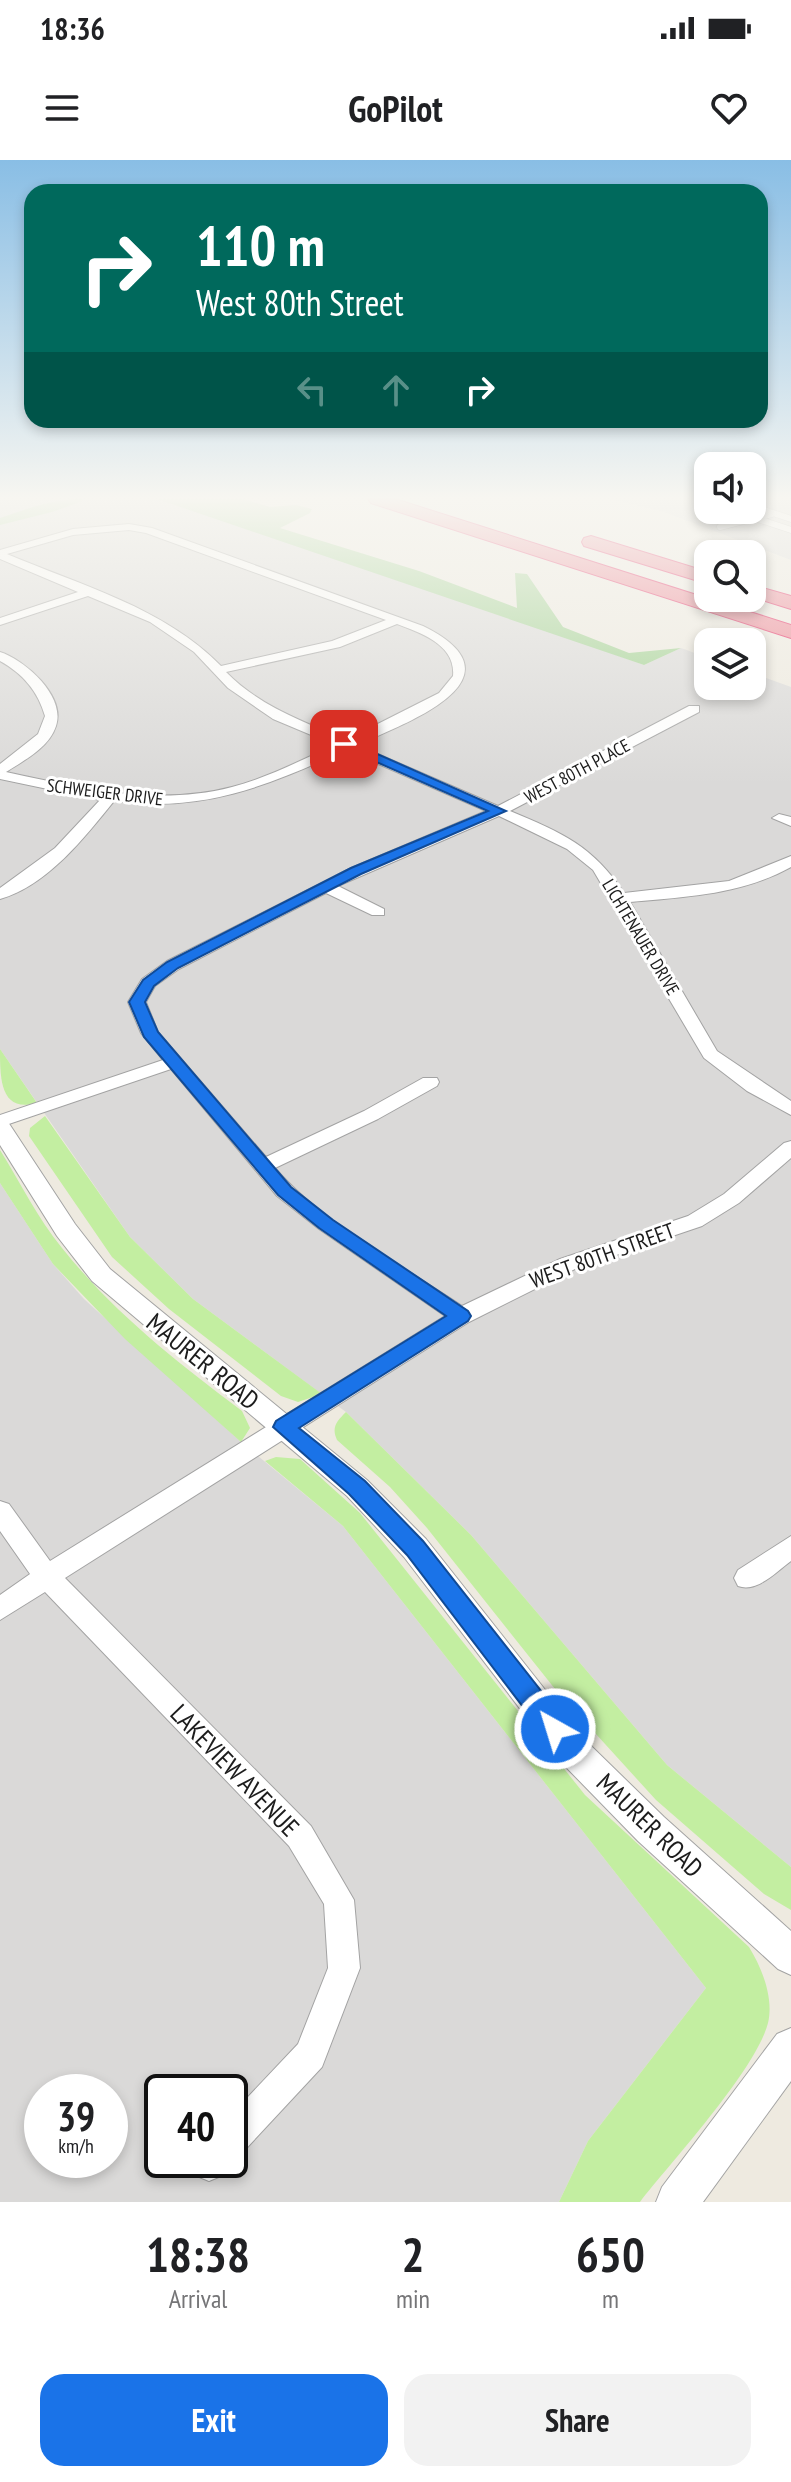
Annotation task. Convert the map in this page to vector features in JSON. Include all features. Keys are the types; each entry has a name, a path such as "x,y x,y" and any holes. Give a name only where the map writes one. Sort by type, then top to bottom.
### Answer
{"highway":[{"path":"674,594 791,632"},
{"path":"766,595 791,603"}],"street":[{"path":"0,622 82,594"},
{"name":"LICHTENAUER DRIVE","path":"95,594 128,607 180,636 232,685 278,716 499,811 572,846 599,867 620,898 710,1054 754,1087 791,1109"},
{"path":"325,594 397,620"},
{"path":"218,670 336,644 397,620"},
{"name":"SCHWEIGER DRIVE","path":"0,772 111,796 174,800 219,794 251,785 413,714 454,688 460,662 451,646 439,637 397,620"},
{"path":"0,656 28,674 50,703 53,715 46,734 0,772"},
{"name":"WEST 80TH PLACE","path":"461,1316 326,1224 284,1191 150,1033 137,1002 148,983 173,965 327,887 499,811 694,709"},
{"path":"0,894 36,874 60,855 111,796"},
{"path":"620,898 724,888 776,870 791,861"},
{"path":"327,887 378,912"},
{"path":"0,1124 175,1062"},
{"path":"263,1166 371,1115 430,1082"},
{"name":"MAURER ROAD","path":"0,1124 66,1230 101,1275 357,1488 415,1548 572,1750 651,1829 791,1956"},
{"name":"WEST 80TH STREET","path":"0,1609 461,1316 570,1263 638,1243 708,1215 791,1147"},
{"name":"LAKEVIEW AVENUE","path":"0,1511 47,1577 300,1836 339,1900 344,1968 310,2055 248,2122"},
{"path":"747,1578 791,1547"},
{"path":"677,2202 791,2048"}],"shaded area":[{"path":"0,594 445,594 644,665 681,648 694,653 694,700 766,700 766,678 791,687 791,1867 667,1765 471,1535 346,1412 193,1299 130,1237 0,1049"},
{"path":"0,1183 53,1264 84,1299 241,1442 343,1526 706,1988 588,2141 559,2202 0,2202"}],"green space":[{"path":"437,594 481,594 517,608 516,594 541,594 563,627 629,653 681,648 644,665"},
{"path":"0,1049 37,1103 25,1105 9,1098 2,1082"},
{"path":"45,1116 130,1237 193,1299 322,1394 298,1402 281,1396 169,1309 112,1257 29,1136 30,1128"},
{"path":"0,1150 45,1225 82,1272 147,1336 242,1411 250,1428 241,1442 125,1339 53,1264 0,1183"},
{"path":"346,1412 471,1535 667,1765 791,1867 791,1910 764,1894 656,1800 555,1689 427,1528 390,1487 337,1440 336,1424"},
{"path":"276,1457 300,1459 360,1513 585,1795 749,1947 758,1964 766,1984 769,2004 768,2023 760,2043 731,2089 640,2202 559,2202 588,2141 706,1988 343,1526 265,1461"}],"route":[{"path":"344,744 499,811 356,871 173,965 148,983 137,1002 150,1033 284,1191 326,1224 461,1316 283,1427 357,1488 415,1548 555,1729"}]}
